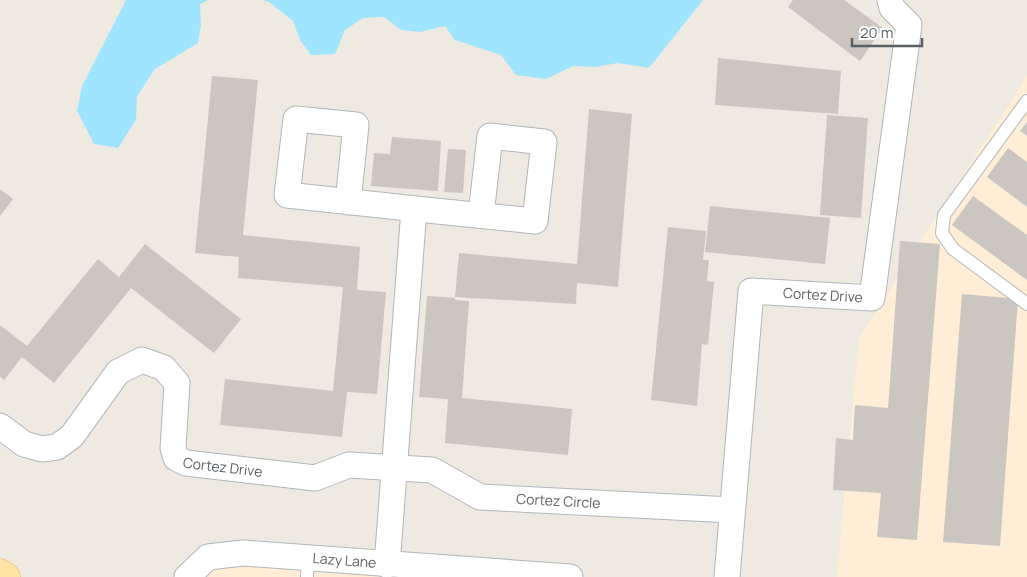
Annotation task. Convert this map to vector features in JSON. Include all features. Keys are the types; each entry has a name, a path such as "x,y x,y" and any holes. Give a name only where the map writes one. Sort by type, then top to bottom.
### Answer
{"main road":[{"path":"0,572 6,577"}],"street":[{"name":"Cortez Drive","path":"727,577 751,292 872,298 909,25 892,8 890,0"},
{"path":"348,202 481,216"},
{"path":"387,565 414,209"},
{"name":"Cortez Drive","path":"0,426 24,444 42,449 57,447 72,436 118,372 142,360 164,368 177,384 173,448 176,458 186,463 315,478 349,465 393,469"},
{"name":"Cortez Circle","path":"393,469 432,470 480,497 732,510"},
{"name":"Lazy Lane","path":"187,577 208,557 244,553 308,568 387,565 570,577"}],"lane":[{"path":"1027,101 944,215 942,233 953,249 1027,304"}],"shaded area":[{"path":"1027,76 1027,577 837,577 859,338 885,301 886,296 920,241"},
{"path":"245,565 387,577 206,577 215,569"}],"water":[{"path":"126,0 208,0 200,4 201,25 198,43 155,69 137,96 136,120 118,148 94,144 77,111 82,86"},
{"path":"262,0 703,0 649,68 618,63 595,67 573,66 546,79 516,75 501,55 455,40 445,26 420,32 401,30 384,17 363,18 345,30 335,54 311,55 300,40 293,21 269,2"}],"building":[{"path":"793,0 844,0 883,28 860,61 788,7"},
{"path":"718,58 841,71 838,114 715,105"},
{"path":"212,76 258,80 243,235 360,247 357,290 386,292 377,394 347,392 342,437 220,425 225,379 333,391 343,287 238,278 239,257 195,253"},
{"path":"589,109 632,114 618,287 577,283 576,304 455,297 459,253 577,264"},
{"path":"827,115 868,118 861,218 820,215"},
{"path":"1027,122 1027,136 1020,131"},
{"path":"392,137 441,141 438,191 371,186 374,153 390,154"},
{"path":"1008,148 1027,162 1027,207 987,177"},
{"path":"448,149 466,150 463,193 444,192"},
{"path":"0,189 13,199 0,216"},
{"path":"973,196 1027,235 1027,280 952,225"},
{"path":"710,206 830,218 825,264 705,252"},
{"path":"668,227 706,231 703,260 709,260 707,281 714,282 708,345 702,344 697,406 651,400"},
{"path":"900,241 940,244 917,540 877,537 881,493 833,490 836,438 853,440 855,405 888,408"},
{"path":"145,244 241,319 214,353 131,288 54,383 22,357 4,380 0,376 0,325 27,346 98,259 119,277"},
{"path":"962,294 1018,299 1000,546 943,542"},
{"path":"427,296 469,301 462,398 572,409 568,455 445,443 448,399 419,397"}]}
